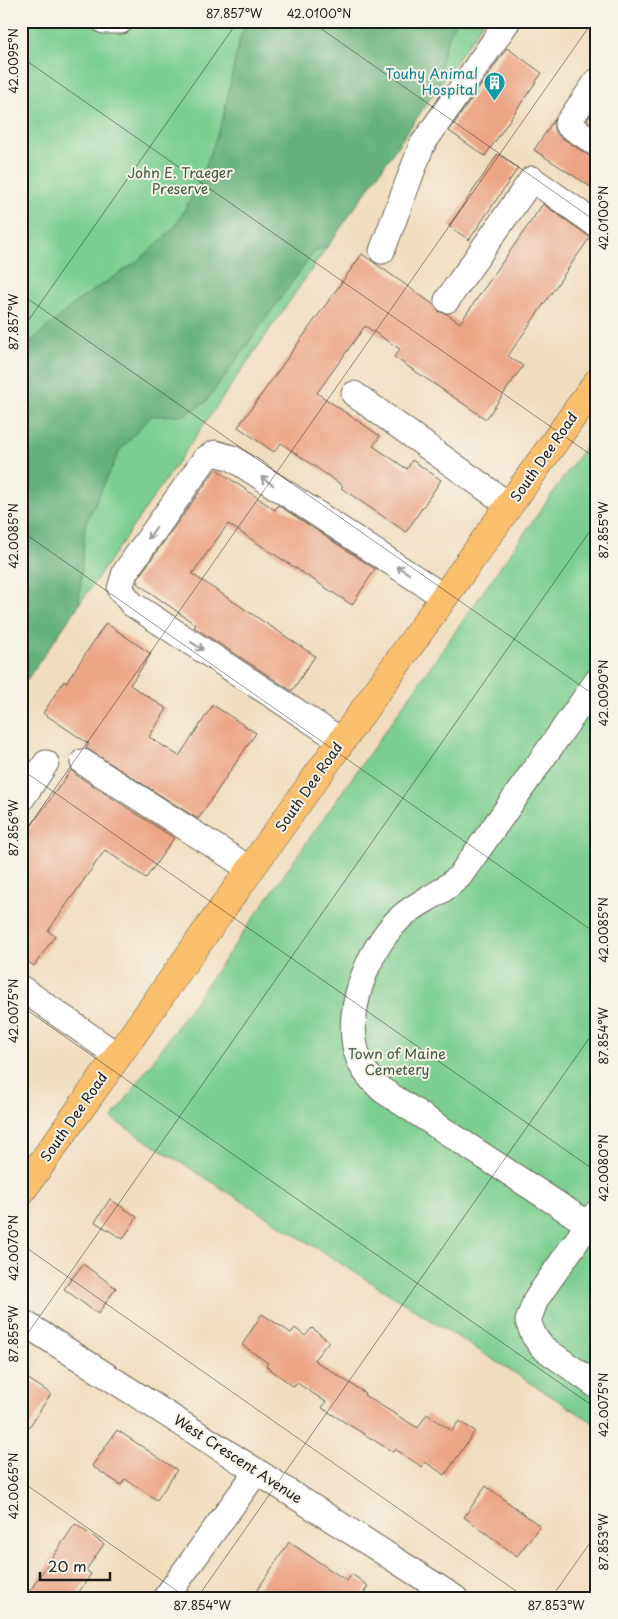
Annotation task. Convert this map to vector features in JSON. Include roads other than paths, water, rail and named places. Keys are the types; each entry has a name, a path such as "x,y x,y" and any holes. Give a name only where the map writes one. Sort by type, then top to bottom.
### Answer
{"main road":[{"name":"South Dee Road","path":"21,1192 597,382"}],"street":[{"path":"104,21 121,21"},
{"path":"382,251 422,145 508,21"},
{"path":"597,81 567,124 597,144"},
{"path":"447,300 532,179 597,225"},
{"path":"354,394 509,505"},
{"path":"342,741 132,604 120,589 125,572 205,459 215,452 232,458 444,597"},
{"path":"597,682 459,877 442,891 400,918 385,935 370,960 358,989 354,1020 355,1042 359,1060 369,1076 382,1090 593,1218 536,1299 528,1321 534,1336 542,1347 597,1386"},
{"path":"83,762 250,869"},
{"path":"21,800 46,763"},
{"path":"21,988 118,1056"},
{"name":"West Crescent Avenue","path":"21,1321 455,1598"},
{"path":"166,1597 257,1471"}],"place":[{"name":"Touhy Animal Hospital","path":"494,101"}],"park label":[{"name":"John E. Traeger Preserve","path":"180,182"},
{"name":"Town of Maine Cemetery","path":"397,1062"}]}
